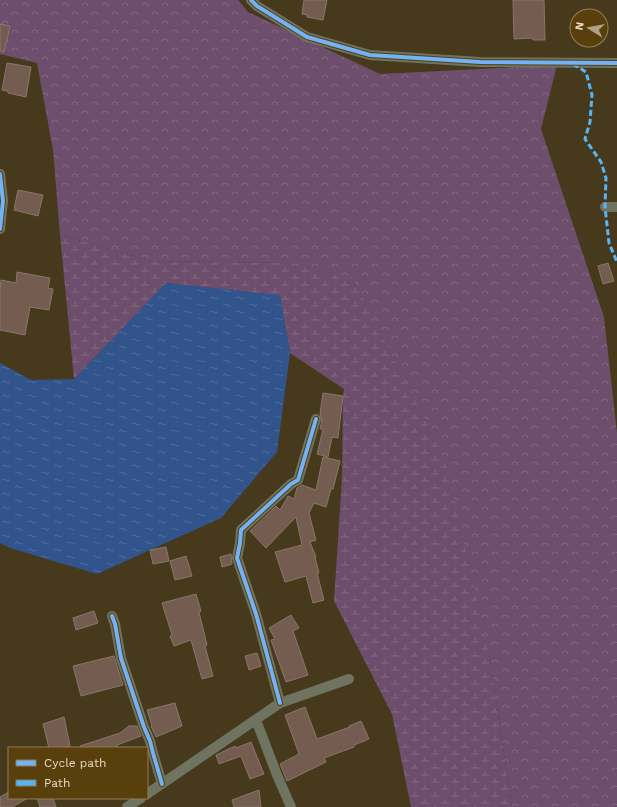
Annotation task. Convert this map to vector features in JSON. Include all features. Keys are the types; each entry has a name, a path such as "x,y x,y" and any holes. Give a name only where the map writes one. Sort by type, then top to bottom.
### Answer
{"street":[{"path":"251,0 257,6 307,37 370,56 480,62 617,63"},
{"path":"0,174 3,201 0,229"},
{"path":"605,207 617,207"},
{"path":"280,703 256,614 237,558 241,530 291,484 298,480 316,419"},
{"path":"112,616 116,624 121,658 150,741 152,753 162,784"},
{"path":"148,793 280,703 349,679"},
{"path":"256,720 276,775 292,807"},
{"path":"127,807 139,799"}],"green space":[{"path":"0,0 238,0 248,12 380,74 557,65 541,129 604,317 617,433 617,807 512,807 489,653 281,263 151,261 60,235 53,150 37,63 0,54"},
{"path":"60,235 151,261 281,263 353,278 445,460 489,653 512,807 411,807 392,714 334,601 342,478 344,389 290,353 280,296 166,283 74,379"}],"water":[{"path":"166,283 280,295 290,353 277,452 221,518 97,574 10,548 0,543 0,363 31,380 74,379"}],"building":[{"path":"304,0 327,0 323,20 307,17 307,15 302,14"},
{"path":"513,0 544,0 545,40 533,40 533,38 514,39"},
{"path":"0,24 10,26 4,52 0,51"},
{"path":"7,63 31,67 26,97 2,90"},
{"path":"18,190 43,195 38,216 14,210"},
{"path":"608,263 614,281 603,284 598,266"},
{"path":"17,272 50,278 48,288 53,289 49,310 30,307 25,335 0,330 1,280 16,283"},
{"path":"323,393 343,396 338,438 332,437 328,457 317,454 323,429 320,429 322,420 320,414"},
{"path":"323,457 340,461 333,489 331,489 326,507 314,503 309,513 316,540 310,542 316,557 319,573 317,573 324,600 313,603 306,576 285,582 275,552 302,545 296,517 266,548 250,531 276,506 280,510 288,496 294,499 297,488 302,485 316,490"},
{"path":"166,547 169,561 153,564 150,550"},
{"path":"231,554 232,564 222,567 220,557"},
{"path":"186,556 192,576 175,580 170,561"},
{"path":"196,594 201,611 199,612 207,645 205,646 213,676 202,679 191,640 174,646 162,603"},
{"path":"94,611 98,623 76,630 73,618"},
{"path":"291,615 299,628 293,631 308,675 286,682 271,640 275,639 269,628"},
{"path":"257,653 261,666 249,670 245,656"},
{"path":"114,656 123,685 81,696 73,666"},
{"path":"175,703 182,726 156,737 151,726 147,710"},
{"path":"305,707 317,739 350,727 349,726 361,721 369,739 354,745 354,747 324,758 326,762 287,781 280,764 299,754 285,715"},
{"path":"64,717 70,746 49,747 43,724"},
{"path":"129,726 137,726 141,736 117,745 118,747 80,747 80,746 120,733"},
{"path":"251,742 264,774 250,779 241,756 219,764 216,755 235,746 236,748"},
{"path":"259,790 261,807 234,807 232,800"},
{"path":"8,793 8,799 26,799 12,807 0,807 0,797"},
{"path":"37,799 53,799 56,807 40,807"}],"marked path":[{"path":"573,64 586,72 592,95 590,122 585,139 601,162 606,178 605,207 609,243 617,262"}],"cycle path":[{"path":"251,0 257,6 307,37 370,55 480,62 617,63"},
{"path":"0,174 3,201 0,229"},
{"path":"280,703 256,614 237,558 241,530 291,484 298,480 316,419"},
{"path":"112,616 115,624 121,658 150,741 162,784"}]}
